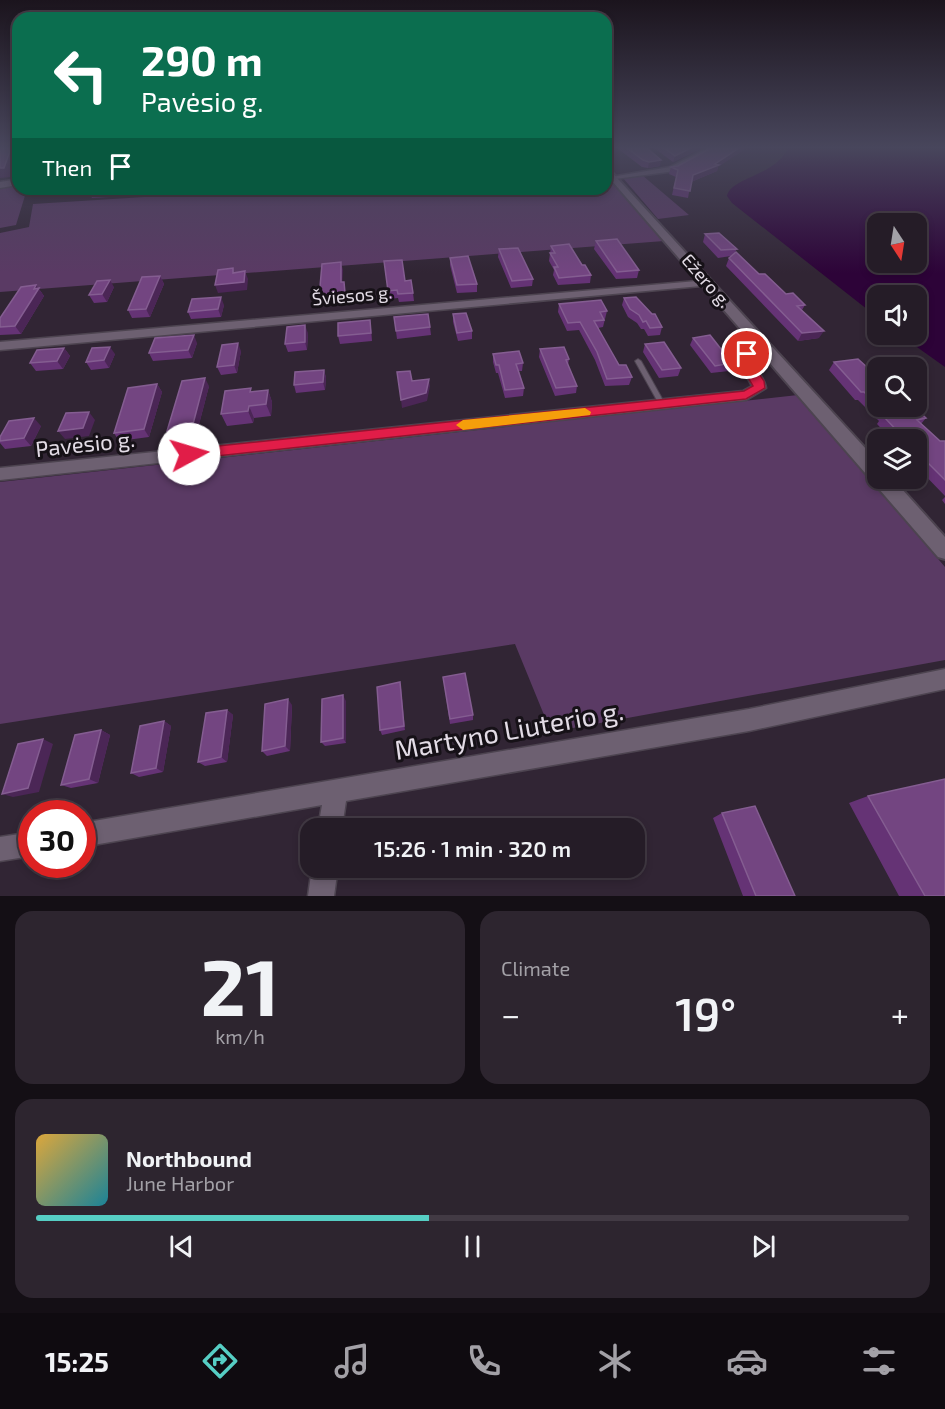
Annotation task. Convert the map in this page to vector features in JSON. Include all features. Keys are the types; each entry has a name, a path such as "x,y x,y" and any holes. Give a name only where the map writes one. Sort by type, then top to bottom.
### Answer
{"main road":[{"name":"Ežero g.","path":"626,190 867,462"},
{"path":"891,489 945,550"}],"street":[{"name":"Šviesos g.","path":"0,346 708,283"},
{"name":"Pavėsio g.","path":"0,474 754,393 759,384 746,364 747,354 752,350 765,348"},
{"name":"Martyno Liuterio g.","path":"96,833 749,720 945,679"},
{"path":"332,818 336,792"},
{"path":"0,849 18,846"},
{"path":"321,896 323,878"}],"lane":[{"path":"638,361 662,404"}],"shaded area":[{"path":"0,190 12,190 12,195 25,195 16,225 0,228"},
{"path":"612,190 619,190 664,241 0,292 0,233 29,227 33,204 176,195 612,195"},
{"path":"633,190 659,190 689,215 658,219"},
{"path":"730,190 945,190 945,367 914,345 927,345 927,285 867,285 867,309 732,203 727,196"},
{"path":"798,395 867,476 867,489 878,489 945,567 945,660 551,732 515,644 0,724 0,482"}],"building":[{"path":"719,233 737,249 721,250 705,234"},
{"path":"617,239 639,270 617,272 596,241"},
{"path":"569,244 591,275 559,278 554,267 558,267 550,253 555,253 551,246"},
{"path":"518,248 533,279 512,281 499,249"},
{"path":"736,252 759,274 765,274 786,294 793,293 805,305 797,306 824,331 802,333 729,258"},
{"path":"468,256 477,284 457,285 450,258"},
{"path":"402,260 405,281 411,280 413,293 398,294 397,290 388,291 384,261"},
{"path":"341,262 341,282 344,282 345,293 319,298 322,264"},
{"path":"233,268 233,273 245,271 244,282 215,285 218,270"},
{"path":"160,276 146,309 128,310 142,277"},
{"path":"110,280 102,294 89,295 97,281"},
{"path":"36,285 34,289 39,288 15,326 0,327 0,318 21,287"},
{"path":"221,297 218,309 188,312 192,299"},
{"path":"636,297 652,314 655,314 662,327 650,328 646,321 643,322 639,315 630,309 624,298"},
{"path":"601,300 607,311 600,312 604,320 594,321 619,365 626,365 632,377 607,379 597,352 580,322 568,323 559,304"},
{"path":"466,313 472,331 457,333 453,314"},
{"path":"428,314 430,327 396,331 394,317"},
{"path":"370,320 371,333 338,336 338,323"},
{"path":"305,325 305,342 285,344 287,327"},
{"path":"194,335 188,350 149,353 155,338"},
{"path":"710,335 732,363 715,366 693,338"},
{"path":"664,342 681,368 662,370 645,344"},
{"path":"238,343 234,365 217,367 222,345"},
{"path":"110,347 104,360 86,362 92,348"},
{"path":"564,347 569,359 566,360 577,386 556,388 540,349"},
{"path":"64,348 57,361 30,363 37,350"},
{"path":"519,351 523,363 516,364 524,388 505,390 499,365 496,365 493,354"},
{"path":"858,359 867,367 867,395 861,392 834,362"},
{"path":"324,370 323,382 294,385 295,372"},
{"path":"410,371 412,381 429,379 426,393 401,400 397,372"},
{"path":"205,378 192,428 167,431 182,381"},
{"path":"157,384 144,429 114,433 128,388"},
{"path":"251,388 250,392 268,390 266,404 249,406 248,411 221,414 225,391"},
{"path":"89,412 83,428 58,431 66,413"},
{"path":"884,417 926,418 917,420 927,429 895,429"},
{"path":"34,418 24,438 0,441 9,421"},
{"path":"927,429 940,441 945,441 945,480 927,462"},
{"path":"465,673 473,715 450,719 443,677"},
{"path":"400,682 404,726 380,730 377,687"},
{"path":"343,695 343,738 321,742 322,699"},
{"path":"288,699 285,746 262,751 265,704"},
{"path":"227,710 221,757 198,762 206,713"},
{"path":"164,721 156,768 131,773 140,726"},
{"path":"101,730 89,779 61,785 75,735"},
{"path":"43,739 28,788 2,794 18,744"},
{"path":"945,779 945,896 925,896 868,796"},
{"path":"755,806 795,896 756,896 722,813"}],"slow traffic":[{"path":"463,425 585,412"}],"route":[{"path":"189,454 746,395 754,393 759,388 758,381 746,364 747,354"}]}
